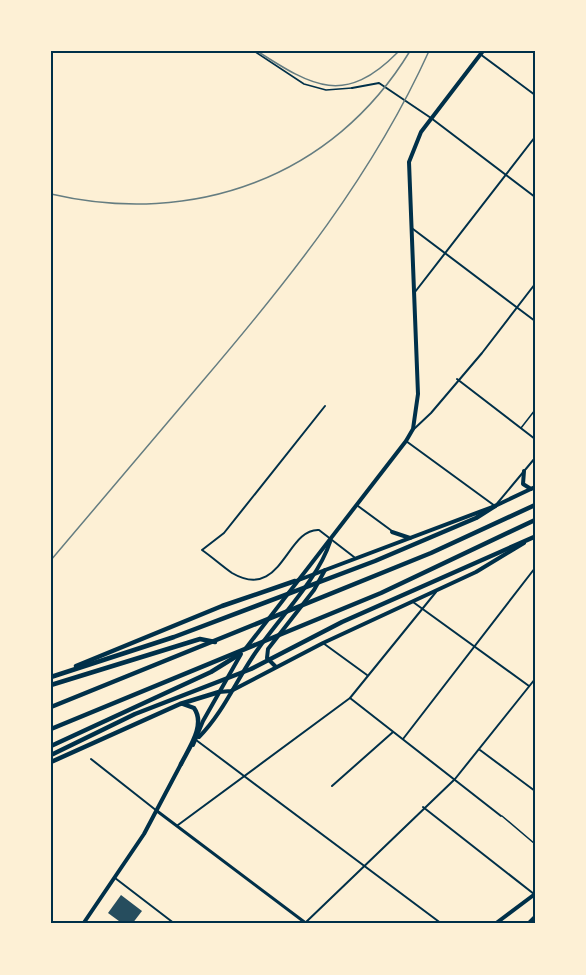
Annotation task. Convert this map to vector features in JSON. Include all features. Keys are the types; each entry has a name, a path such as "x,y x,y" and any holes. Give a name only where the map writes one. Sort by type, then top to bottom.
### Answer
{"highway":[{"path":"51,707 456,543 535,505"},
{"path":"51,676 174,637 375,561 476,518 495,506"},
{"path":"51,729 313,622 440,566 535,520"},
{"path":"51,755 135,714 251,669 342,622 535,537"},
{"path":"51,676 200,615 296,581"},
{"path":"51,685 200,639 215,642"},
{"path":"51,746 211,672 253,646"},
{"path":"51,762 180,704 219,692"},
{"path":"180,704 194,708 199,720 197,731 181,764"}],"main road":[{"path":"82,924 115,878 157,811 234,664 296,581 358,506 413,429 418,394 409,162 421,132 482,53"},
{"path":"524,471 523,484 533,488"},
{"path":"296,581 495,506 533,488"},
{"path":"392,532 411,538"},
{"path":"392,532 396,543"},
{"path":"219,692 231,691 323,643 497,561 535,537"},
{"path":"196,740 212,725 238,679 326,554 331,539"},
{"path":"276,667 267,658 268,649 314,590 326,570"},
{"path":"234,664 238,679"},
{"path":"238,679 247,683"},
{"path":"495,924 535,894"},
{"path":"528,924 535,916"}],"street":[{"path":"482,53 535,95"},
{"path":"352,88 379,83 431,118 535,197"},
{"path":"413,294 535,137"},
{"path":"411,227 535,321"},
{"path":"413,429 431,413 457,379 482,353 535,284"},
{"path":"457,379 535,439"},
{"path":"325,406 228,529 202,550 234,574 253,578 271,574 279,568 308,531 319,530 356,559"},
{"path":"406,441 495,506 535,458"},
{"path":"358,506 392,532"},
{"path":"403,739 535,568"},
{"path":"178,825 350,698 438,589"},
{"path":"411,600 529,686"},
{"path":"323,643 367,676"},
{"path":"91,759 305,924 423,807 455,779 535,679"},
{"path":"350,698 501,816"},
{"path":"332,786 393,732"},
{"path":"196,740 442,924"},
{"path":"480,750 535,791"},
{"path":"423,807 535,894"},
{"path":"115,878 174,924"}],"lane":[{"path":"254,51 304,84 327,90 352,88"},
{"path":"520,428 535,410"},
{"path":"501,816 535,844"}],"building":[{"path":"121,895 142,911 132,924 123,924 108,913"}],"railway":[{"path":"257,51 295,74 329,85 345,85 361,80 379,69 398,52"},
{"path":"51,194 104,203 156,203 207,197 255,182 300,161 341,132 378,95 410,51"},
{"path":"51,560 234,344 327,225 382,141 429,51"}]}
